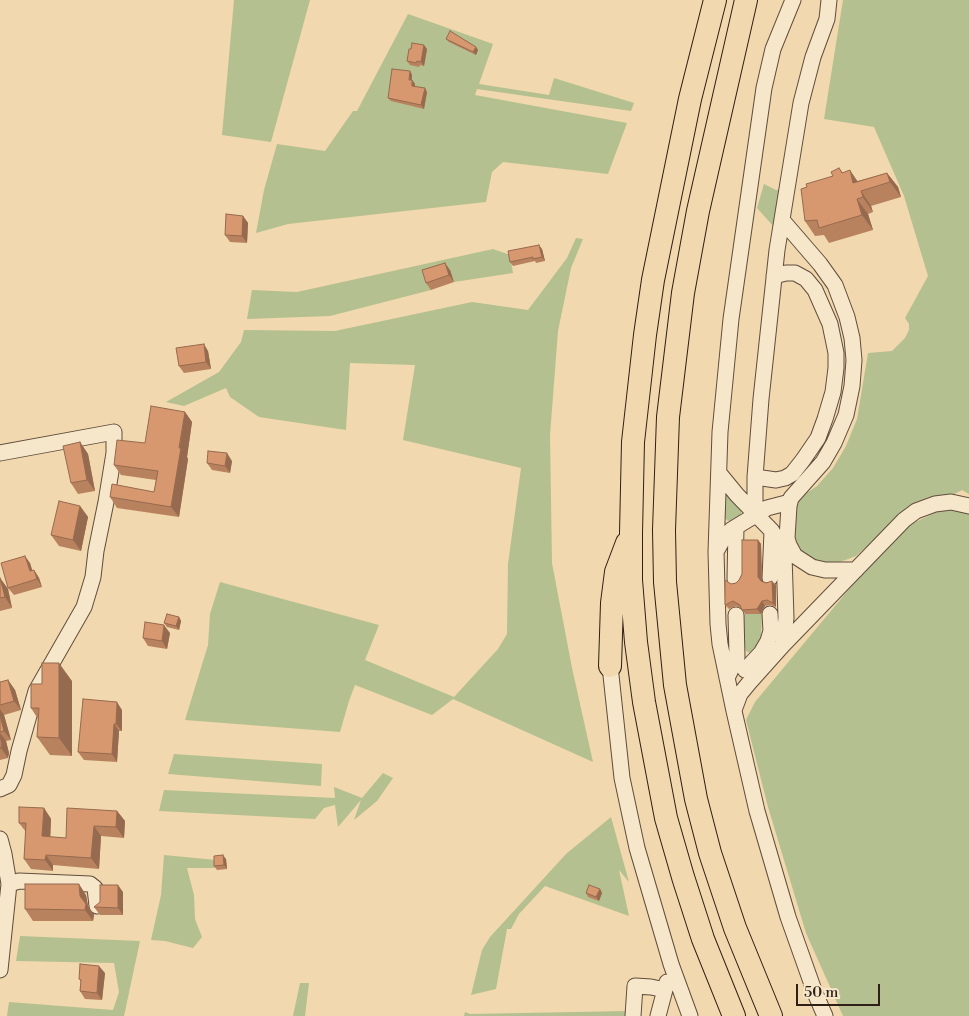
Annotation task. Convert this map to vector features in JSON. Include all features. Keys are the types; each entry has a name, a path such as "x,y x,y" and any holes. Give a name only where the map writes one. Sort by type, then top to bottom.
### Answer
{"highway":[{"path":"716,0 690,99 653,280 644,335 634,433 630,533 631,580 636,642 644,702 666,818 703,939 734,1016"},
{"path":"746,0 702,193 683,293 668,417 664,530 665,582 675,685 696,800 710,853 734,928 771,1016"},
{"path":"610,666 616,572 630,533"}],"street":[{"path":"793,0 773,50 764,88 730,319 723,385 716,552 719,634 757,811 784,902 809,977 825,1016"},
{"path":"755,515 755,477 761,399 782,220 801,103 813,57 827,19 829,0"},
{"path":"782,220 820,264 834,285 845,311 852,338 853,372 846,415 834,443 818,468 794,494 790,502"},
{"path":"755,477 780,480 792,474 812,446 825,419 833,392 836,368 836,352 830,324 810,282 795,274 786,273 774,276"},
{"path":"0,453 114,432 114,452 106,502 93,577 84,607 36,691 18,751 14,775 9,785 0,789"},
{"path":"719,473 755,515 772,531 788,553 818,569 856,570"},
{"path":"783,645 786,618 787,538 790,502 788,492 792,482 792,474"},
{"path":"716,552 724,536 736,527 774,505 790,502"},
{"path":"747,677 783,645 904,520 916,511 943,503 951,502 969,506"},
{"path":"736,527 736,579"},
{"path":"770,578 772,531"},
{"path":"736,614 738,648 747,677"},
{"path":"734,711 747,677 768,641 770,614"},
{"path":"727,678 735,663 738,648"},
{"path":"610,666 622,778 637,848 671,964 690,1016"},
{"path":"0,839 9,884 0,970"},
{"path":"9,884 19,881 90,884 95,888 96,906"},
{"path":"663,1006 671,964"},
{"path":"634,1016 635,986 651,987 663,1006"}],"green space":[{"path":"234,0 310,0 271,142 222,135"},
{"path":"843,0 969,0 969,494 962,490 951,496 929,497 914,504 856,556 840,562 829,563 817,562 802,553 796,546 792,528 797,502 817,486 833,468 846,446 857,419 868,353 892,351 905,338 909,330 909,324 905,318 928,276 904,196 874,127 824,119"},
{"path":"408,14 493,44 479,84 549,95 554,78 634,103 631,111 477,89 475,95 627,123 608,174 503,162 492,172 486,202 288,224 256,233 264,190 277,144 325,151 353,111 357,111"},
{"path":"764,184 776,190 782,190 775,228 757,208"},
{"path":"576,238 583,239 571,268 558,331 550,435 552,563 572,668 593,762 453,699 432,715 355,685 340,732 185,720 208,645 210,614 220,582 379,625 365,660 454,697 498,649 507,634 508,564 521,468 403,440 415,365 350,363 346,430 259,417 230,397 226,388 184,406 166,402 219,372 241,342 244,330 335,331 472,302 528,310 567,258"},
{"path":"493,249 510,255 513,273 454,282 450,271 431,290 330,316 247,319 252,290 297,292"},
{"path":"726,491 742,510 739,519 730,522 724,518 723,493"},
{"path":"960,509 969,513 969,1016 843,1016 806,933 768,807 746,720 755,702 865,570 911,524 939,511"},
{"path":"744,614 762,614 761,640 750,653 746,651 744,644"},
{"path":"174,754 322,764 321,786 168,774"},
{"path":"383,773 393,778 377,801 354,820 361,800 338,827 335,805 324,808 315,819 159,811 164,790 335,798 334,787 362,798"},
{"path":"611,817 629,882 619,870 629,916 545,886 519,914 511,929 507,929 496,989 471,995 482,950 490,937 566,854"},
{"path":"164,855 216,860 217,868 187,868 194,895 195,919 202,937 193,948 165,941 151,940 161,895"},
{"path":"20,936 140,941 124,1016 7,1016 9,1002 113,1010 119,992 114,963 16,961"},
{"path":"300,983 309,983 305,1016 293,1016"},
{"path":"628,1011 627,1016 464,1016 465,1012 470,1014"}],"building":[{"path":"450,31 476,47 473,52 446,39"},
{"path":"412,43 424,45 421,62 407,61"},
{"path":"392,69 410,71 409,80 412,80 412,86 425,88 421,105 388,98"},
{"path":"839,168 842,173 850,170 853,183 887,173 890,182 861,191 863,197 857,199 862,215 819,228 817,220 805,221 801,189 807,187 806,184 833,176 831,172"},
{"path":"226,214 243,216 242,236 225,235"},
{"path":"539,245 542,257 510,262 508,251"},
{"path":"445,263 449,275 426,283 422,270"},
{"path":"204,344 206,362 179,366 176,348"},
{"path":"151,406 185,412 171,507 110,497 112,484 154,492 158,471 114,465 117,440 145,443"},
{"path":"80,442 87,480 71,483 63,446"},
{"path":"208,451 227,453 225,466 207,463"},
{"path":"59,501 80,506 73,540 51,535"},
{"path":"742,540 758,540 758,577 766,583 772,581 773,603 767,600 762,601 757,609 742,610 740,605 733,601 725,605 725,580 731,584 736,583 742,574"},
{"path":"25,556 30,571 34,570 37,579 8,588 1,563"},
{"path":"0,578 5,597 0,598"},
{"path":"167,614 179,617 176,626 164,623"},
{"path":"145,622 164,625 162,641 143,638"},
{"path":"42,663 59,663 59,738 37,737 39,708 31,708 31,684 42,684"},
{"path":"8,680 14,701 0,705 0,682"},
{"path":"83,699 117,702 112,754 78,752"},
{"path":"0,715 4,731 0,732"},
{"path":"19,807 44,808 42,836 66,838 67,808 117,811 116,827 94,826 91,858 46,855 45,860 24,859 26,823 19,823"},
{"path":"223,855 224,865 214,866 214,856"},
{"path":"25,884 79,884 80,896 86,904 85,910 25,909"},
{"path":"100,885 118,885 118,908 94,907 100,902"},
{"path":"589,885 600,889 596,897 586,893"},
{"path":"80,964 99,966 97,993 80,991"}]}
